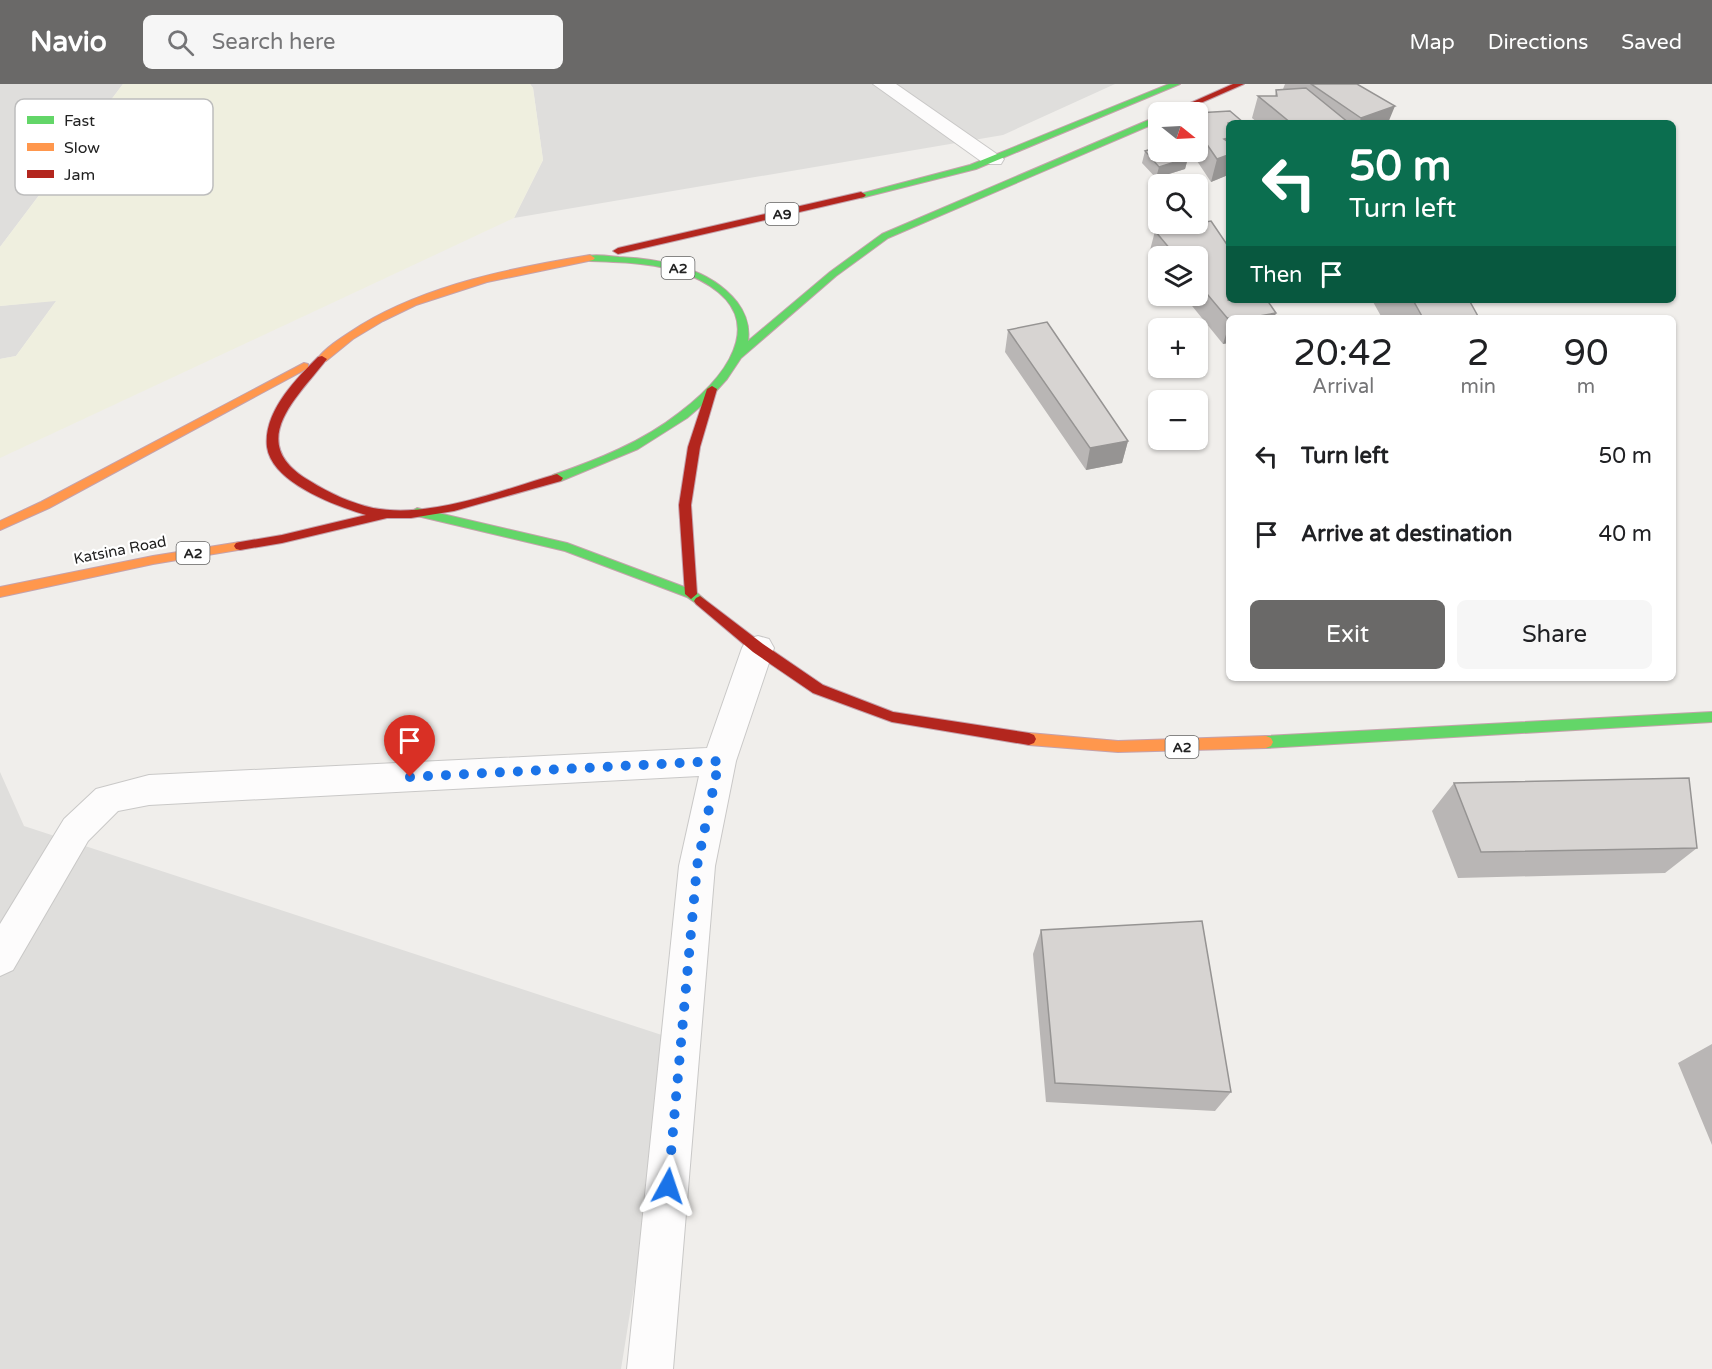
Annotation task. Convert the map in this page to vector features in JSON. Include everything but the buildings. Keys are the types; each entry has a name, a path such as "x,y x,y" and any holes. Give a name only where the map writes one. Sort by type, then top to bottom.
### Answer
{"highway":[{"name":"A9","path":"590,258 815,207 993,159 1176,84"},
{"path":"1198,102 1240,84"},
{"path":"738,355 833,274 885,236 927,216 1148,123"},
{"name":"A2","path":"0,526 45,505 332,351 381,320 423,299 474,281 536,265 590,258 634,259 678,268 715,284 737,303 746,328 738,355 712,389 662,428 603,461 474,502 417,512 387,514 307,487 278,463 272,434 289,393 332,351"},
{"name":"A2","path":"691,594 685,505 694,447 712,389"},
{"name":"A2","path":"417,512 567,547 691,594 759,648 818,689 892,717 1064,744 1173,747 1712,717"},
{"name":"Katsina Road","path":"0,592 153,560 282,539 387,514"}],"street":[{"path":"883,84 993,159"},
{"path":"650,1369 697,866 719,761 759,648"},
{"path":"0,958 76,830 108,799 149,790 719,761"}],"shaded area":[{"path":"0,84 123,84 112,99 15,99 15,195 39,195 0,247"},
{"path":"530,84 1115,84 1003,135 514,218 543,160 533,88"},
{"path":"57,300 16,356 0,359 0,306"},
{"path":"0,772 24,826 674,1039 621,1369 0,1369"}],"green space":[{"path":"123,84 530,84 533,88 543,160 514,218 0,458 0,359 16,356 56,301 0,306 0,247 39,195 213,195 213,99 112,99"}],"traffic: fast":[{"path":"861,195 973,167 1176,84"},
{"path":"738,355 833,274 885,236 1148,123"},
{"path":"557,478 634,446 683,416 723,377 741,349 744,338 744,327 738,311 726,295 710,282 672,267 630,260 590,258"},
{"path":"417,512 567,547 691,594 700,601"},
{"path":"1266,742 1712,717"}],"traffic: slow":[{"path":"322,359 349,337 379,319 413,303 484,279 590,258"},
{"path":"0,526 45,505 304,366"},
{"path":"0,592 153,560 240,546"},
{"path":"1029,739 1118,746 1266,742"}],"traffic: jam":[{"path":"1198,102 1240,84"},
{"path":"618,251 861,195"},
{"path":"322,359 293,392 277,420 273,434 273,448 282,466 298,480 322,493 365,510 392,514 411,513 475,502 557,478"},
{"path":"691,594 685,505 694,447 712,389"},
{"path":"240,546 282,539 386,514"},
{"path":"700,601 758,648 818,689 892,717 1029,739"}],"route":[{"path":"410,777 719,761 697,866 668,1186"}]}
